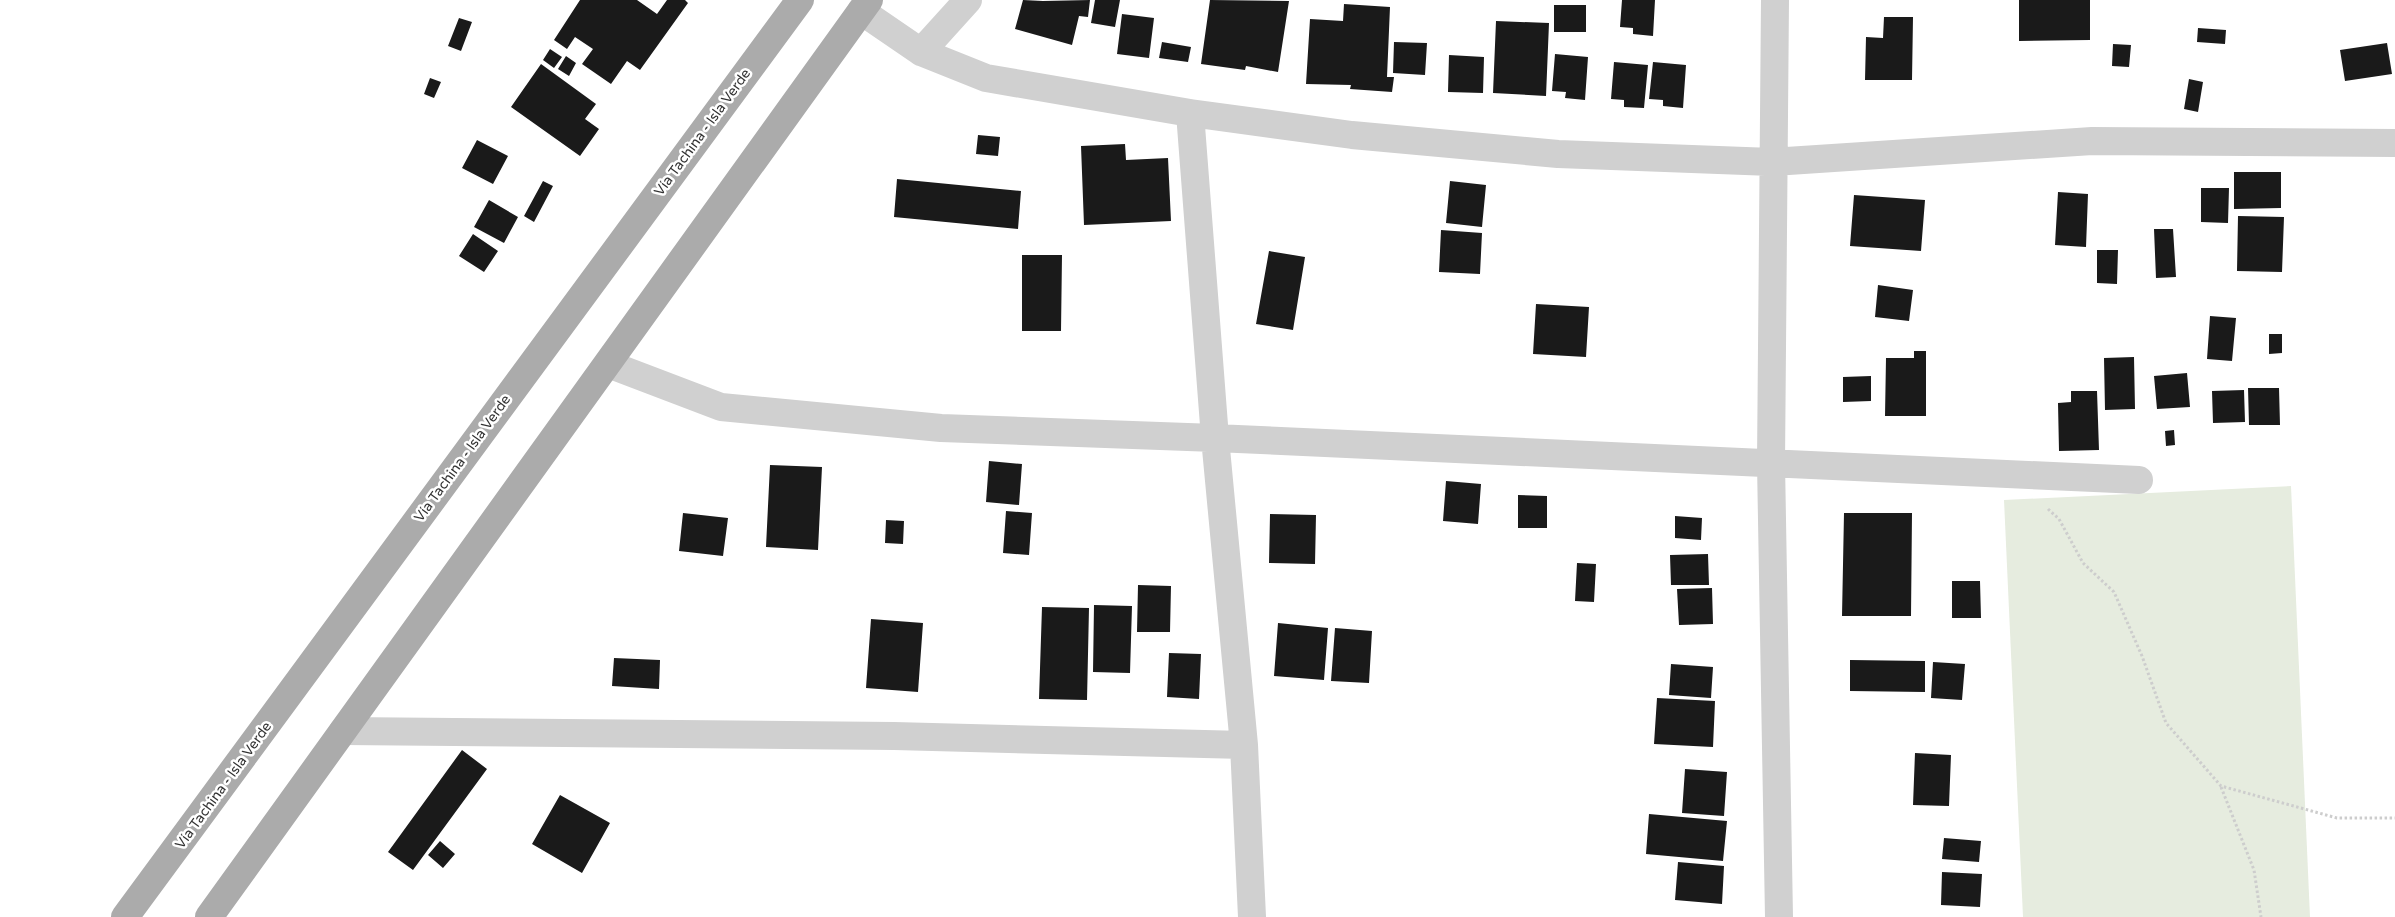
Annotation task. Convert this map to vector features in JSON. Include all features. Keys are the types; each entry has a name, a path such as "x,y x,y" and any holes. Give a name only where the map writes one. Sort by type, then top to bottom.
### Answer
{"main road":[{"name":"Vía Tachina - Isla Verde","path":"125,917 800,0"},
{"path":"208,917 865,6"}],"street":[{"path":"921,52 968,0"},
{"path":"1775,0 1772,162 1771,463 1779,917"},
{"path":"865,6 921,52 986,78 1190,113 1352,135 1558,154 1772,162 2092,141 2395,143"},
{"path":"1190,113 1215,438 1244,745 1252,917"},
{"path":"608,364 721,407 941,428 1215,438 2139,480"},
{"path":"343,731 894,736 1244,745"}],"path":[{"path":"2046,508 2059,519 2083,563 2114,592 2142,656 2166,723 2221,786 2254,870 2261,917"},
{"path":"2221,786 2337,818 2395,818"}],"shaded area":[{"path":"2291,486 2310,917 2023,917 2004,500"}],"building":[{"path":"580,0 637,0 657,14 667,0 685,0 688,3 640,70 627,61 611,84 582,64 593,49 575,37 567,49 554,40"},
{"path":"1023,0 1090,0 1088,17 1079,16 1072,45 1015,29"},
{"path":"1095,0 1120,0 1115,27 1091,23"},
{"path":"1210,0 1289,1 1278,72 1246,66 1245,70 1201,64"},
{"path":"1622,0 1655,0 1653,36 1633,34 1633,28 1620,27"},
{"path":"2019,0 2090,0 2090,40 2019,41"},
{"path":"1344,4 1390,7 1387,77 1394,77 1392,92 1350,89 1351,85 1306,84 1310,19 1343,21"},
{"path":"1554,5 1586,5 1586,32 1554,32"},
{"path":"1122,14 1154,18 1149,58 1117,54"},
{"path":"1884,17 1913,17 1912,80 1865,80 1866,37 1883,38"},
{"path":"459,18 472,22 461,51 448,46"},
{"path":"1496,21 1549,23 1546,96 1493,93"},
{"path":"2198,28 2226,30 2225,44 2197,42"},
{"path":"1162,42 1191,47 1188,62 1159,58"},
{"path":"1394,42 1427,43 1425,75 1393,73"},
{"path":"2387,43 2392,74 2345,81 2340,50"},
{"path":"2113,44 2131,45 2129,67 2112,66"},
{"path":"550,49 562,57 554,68 543,60"},
{"path":"1555,54 1588,57 1585,100 1565,98 1566,92 1552,91"},
{"path":"1449,55 1484,57 1483,93 1448,92"},
{"path":"566,56 576,63 569,76 558,69"},
{"path":"1614,62 1648,65 1644,108 1624,107 1624,100 1611,99"},
{"path":"1653,62 1686,65 1683,108 1663,106 1663,100 1649,99"},
{"path":"541,64 596,104 585,119 599,129 580,156 511,107"},
{"path":"430,78 441,82 434,98 424,94"},
{"path":"2189,79 2203,82 2198,112 2184,109"},
{"path":"978,135 1000,137 998,156 976,154"},
{"path":"477,140 508,156 493,184 462,168"},
{"path":"1125,144 1126,160 1168,158 1171,221 1084,225 1081,146"},
{"path":"2234,172 2281,172 2281,208 2234,209"},
{"path":"897,179 1021,191 1018,229 894,217"},
{"path":"543,181 553,186 534,222 524,216"},
{"path":"1450,181 1486,185 1482,227 1446,223"},
{"path":"2201,188 2229,188 2228,223 2201,222"},
{"path":"2058,192 2088,194 2086,247 2055,245"},
{"path":"1854,195 1925,200 1921,251 1850,246"},
{"path":"489,200 518,217 504,243 474,227"},
{"path":"2238,216 2284,217 2282,272 2237,271"},
{"path":"2154,229 2173,229 2176,277 2156,278"},
{"path":"1441,230 1482,233 1480,274 1439,272"},
{"path":"473,234 498,251 484,272 459,256"},
{"path":"2097,250 2118,250 2117,284 2097,283"},
{"path":"1269,251 1305,257 1293,330 1256,324"},
{"path":"1022,255 1062,255 1061,331 1022,331"},
{"path":"1878,285 1913,290 1909,321 1875,317"},
{"path":"1536,304 1589,307 1586,357 1533,354"},
{"path":"2210,316 2236,318 2232,361 2207,359"},
{"path":"2269,334 2282,334 2282,353 2269,354"},
{"path":"1914,351 1926,351 1926,416 1885,416 1886,358 1914,358"},
{"path":"2134,357 2135,409 2105,410 2104,358"},
{"path":"2187,373 2190,407 2157,409 2154,376"},
{"path":"1871,376 1871,401 1843,402 1843,377"},
{"path":"2248,388 2279,388 2280,425 2249,425"},
{"path":"2244,390 2245,422 2213,423 2212,391"},
{"path":"2071,391 2097,391 2099,450 2059,451 2058,403 2071,402"},
{"path":"2174,430 2175,445 2166,446 2165,431"},
{"path":"989,461 1022,464 1019,505 986,502"},
{"path":"770,465 822,467 818,550 766,547"},
{"path":"1446,481 1481,484 1478,524 1443,521"},
{"path":"1518,495 1547,496 1547,528 1518,528"},
{"path":"1006,511 1032,513 1029,555 1003,553"},
{"path":"683,513 728,518 723,556 679,551"},
{"path":"1844,513 1912,513 1911,616 1842,616"},
{"path":"1270,514 1316,515 1315,564 1269,563"},
{"path":"1675,516 1702,518 1701,540 1675,538"},
{"path":"886,520 904,521 903,544 885,543"},
{"path":"1708,554 1709,585 1671,585 1670,555"},
{"path":"1577,563 1596,564 1594,602 1575,601"},
{"path":"1952,581 1980,581 1981,618 1952,618"},
{"path":"1138,585 1171,586 1170,632 1137,632"},
{"path":"1712,588 1713,624 1679,625 1677,589"},
{"path":"1094,605 1132,606 1130,673 1093,672"},
{"path":"1042,607 1089,608 1087,700 1039,699"},
{"path":"871,619 923,623 918,692 866,688"},
{"path":"1278,623 1328,628 1324,680 1274,676"},
{"path":"1335,628 1372,631 1369,683 1331,681"},
{"path":"1169,653 1201,654 1199,699 1167,697"},
{"path":"614,658 660,660 659,689 612,686"},
{"path":"1850,660 1925,661 1925,692 1850,691"},
{"path":"1933,662 1965,664 1962,700 1931,698"},
{"path":"1671,664 1713,667 1711,698 1669,695"},
{"path":"1657,698 1715,701 1713,747 1654,744"},
{"path":"462,750 487,769 413,870 388,852"},
{"path":"1915,753 1951,755 1949,806 1913,805"},
{"path":"1685,769 1727,772 1724,816 1682,813"},
{"path":"560,795 610,823 582,873 532,844"},
{"path":"1649,814 1727,821 1723,861 1646,854"},
{"path":"1944,838 1981,841 1979,862 1942,859"},
{"path":"440,841 455,854 443,868 428,855"},
{"path":"1678,862 1724,866 1722,904 1675,900"},
{"path":"1942,872 1982,874 1980,907 1941,905"}]}
